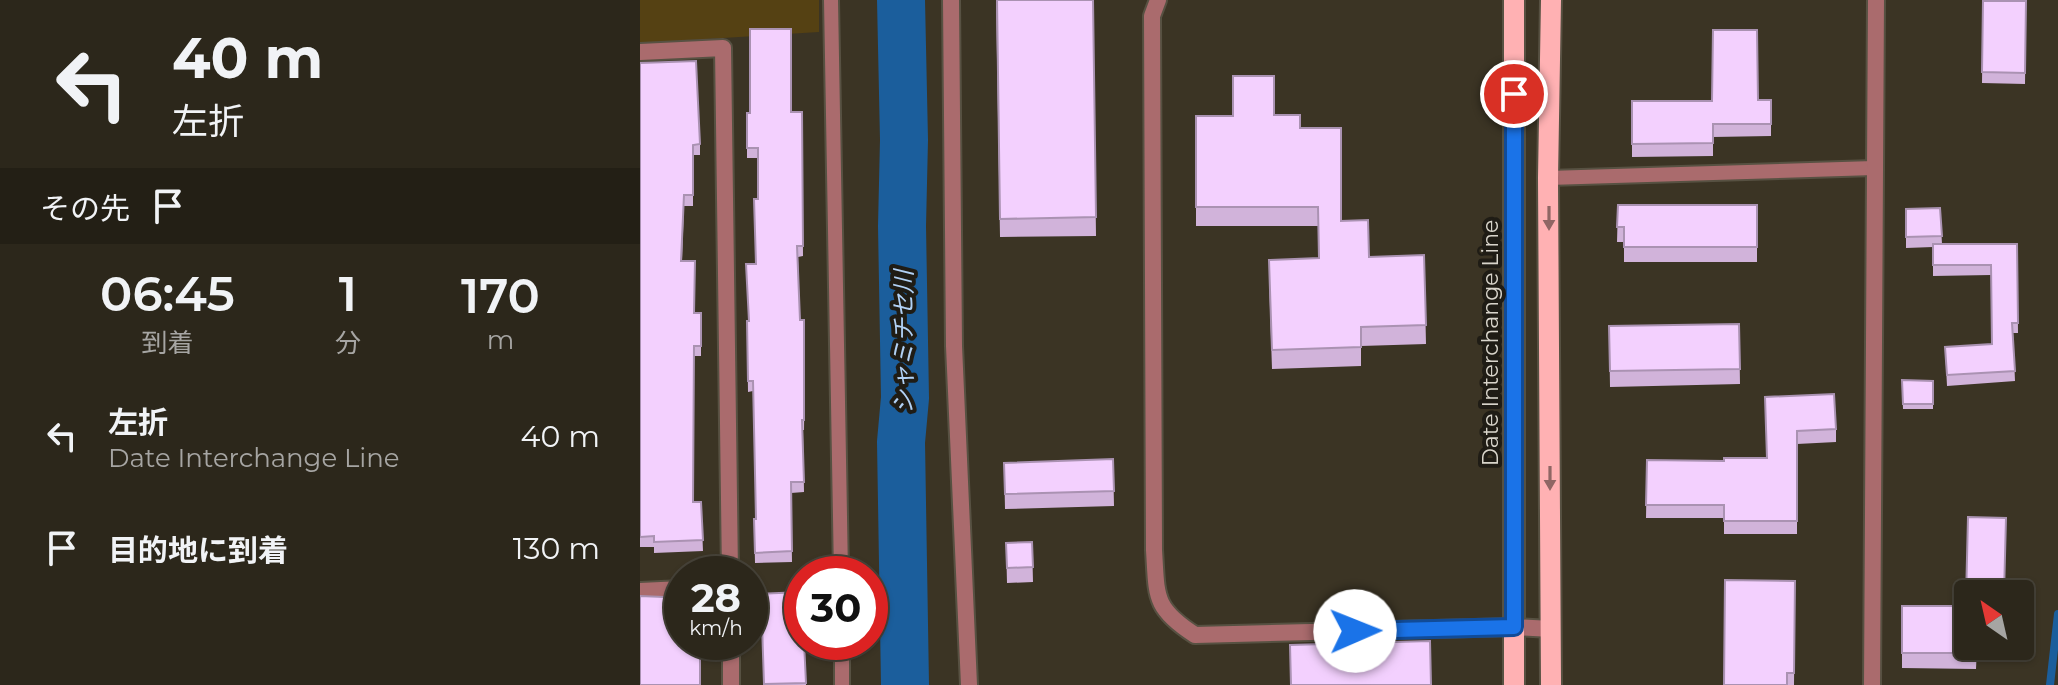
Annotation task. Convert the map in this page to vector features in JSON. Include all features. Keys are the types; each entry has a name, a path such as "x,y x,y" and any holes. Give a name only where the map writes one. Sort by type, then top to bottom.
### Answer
{"main road":[{"name":"Date Interchange Line","path":"1514,0 1514,685"},
{"path":"1551,0 1548,178 1551,685"}],"street":[{"path":"951,0 954,346 969,685"},
{"path":"1158,0 1152,16 1154,550 1157,596 1173,621 1195,635 1514,627 1551,629"},
{"path":"1872,685 1876,0"},
{"path":"640,52 723,48 730,556"},
{"path":"640,591 664,590"},
{"path":"731,660 731,685"}],"lane":[{"path":"831,0 841,556"},
{"path":"1548,178 1874,168"},
{"path":"842,660 842,685"}],"shaded area":[{"path":"640,0 819,0 819,32 640,43"}],"building":[{"path":"997,0 1093,0 1096,217 1000,219"},
{"path":"1983,1 2026,1 2025,73 1982,72"},
{"path":"750,29 791,29 791,112 802,112 803,246 797,246 800,320 804,320 804,482 791,482 792,551 755,553 753,381 748,381 746,264 756,264 754,199 758,199 758,148 747,148"},
{"path":"1713,30 1757,30 1758,100 1771,100 1771,124 1713,124 1713,143 1632,144 1632,101 1712,101"},
{"path":"696,61 700,144 693,145 693,195 684,195 681,261 695,261 694,313 701,313 701,346 694,346 693,502 701,502 703,540 654,542 654,536 640,537 640,63"},
{"path":"1233,76 1274,76 1274,115 1300,115 1300,128 1341,128 1341,221 1368,220 1369,257 1424,255 1426,325 1361,327 1361,347 1272,350 1269,260 1319,258 1318,207 1196,207 1196,116 1233,116"},
{"path":"1618,205 1757,205 1757,247 1624,247 1624,227 1617,227"},
{"path":"1940,208 1942,236 1906,237 1906,209"},
{"path":"1933,244 2017,244 2018,323 2012,323 2015,371 1947,375 1945,347 1992,344 1991,265 1933,265"},
{"path":"1739,324 1740,369 1610,371 1609,326"},
{"path":"1902,380 1933,381 1933,404 1903,404"},
{"path":"1834,394 1836,429 1797,431 1797,521 1724,521 1724,505 1646,505 1647,460 1767,458 1765,397"},
{"path":"1113,459 1114,491 1005,494 1004,463"},
{"path":"1968,517 2006,518 2004,580 1966,580"},
{"path":"1032,542 1033,567 1007,568 1006,543"},
{"path":"1725,580 1795,581 1794,673 1787,673 1787,685 1724,685"},
{"path":"768,593 784,593 784,660 805,660 806,683 764,684 763,660 768,660"},
{"path":"640,596 664,597 664,660 700,660 700,685 640,685"},
{"path":"1902,606 1954,606 1954,653 1902,653"},
{"path":"1430,641 1431,685 1291,685 1290,645"}],"waterway":[{"name":"シャミチセ川","path":"901,0 905,398 901,442 905,685"},
{"path":"2050,685 2058,614"}],"route":[{"path":"1355,631 1514,627 1514,94"}]}
